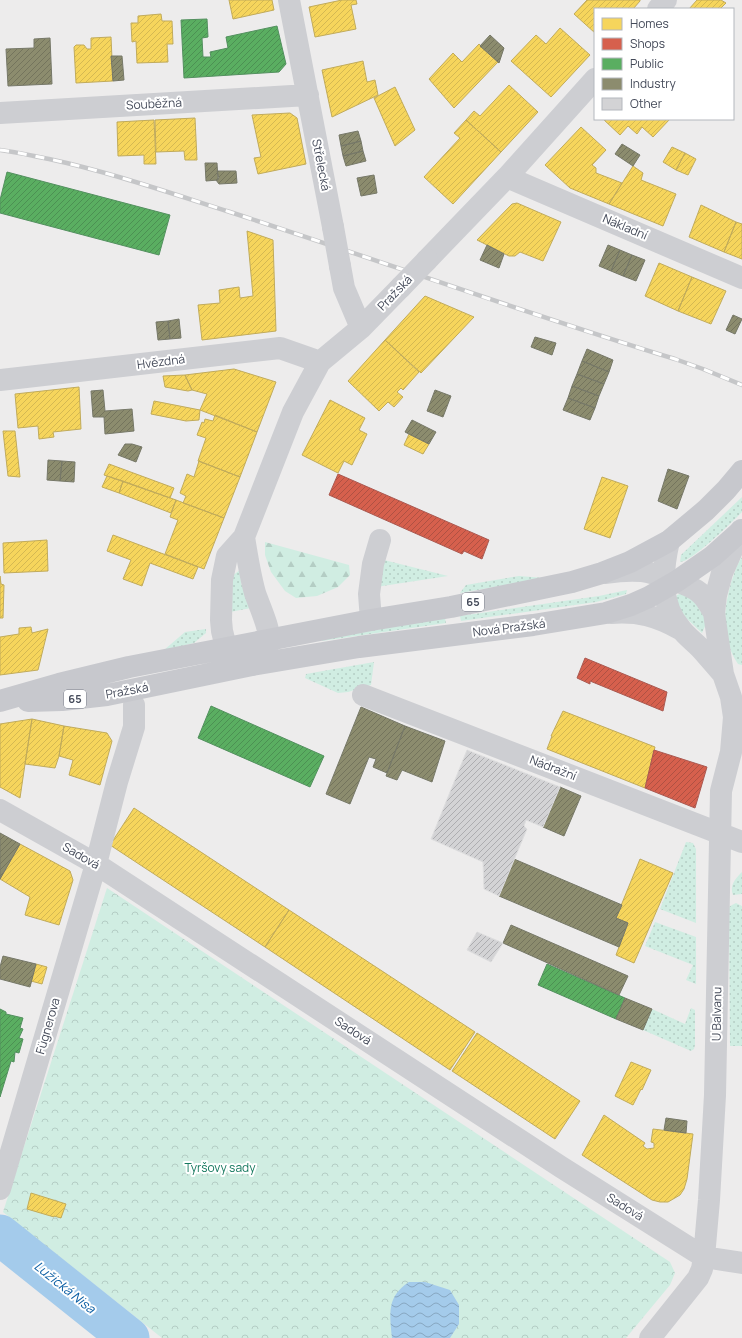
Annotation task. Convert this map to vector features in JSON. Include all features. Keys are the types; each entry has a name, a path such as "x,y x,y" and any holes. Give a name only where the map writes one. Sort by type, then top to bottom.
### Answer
{"main road":[{"name":"65","path":"269,639 451,607 565,584 602,573 630,562 669,541 706,510 742,471"},
{"name":"Nová Pražská","path":"252,665 359,647 533,625 606,613 631,605 713,556 742,530"},
{"name":"Pražská","path":"0,701 59,684 129,667 269,639"},
{"name":"Pražská","path":"0,701 62,700 107,695 252,665"}],"street":[{"name":"Střelecká","path":"289,0 344,288 361,328"},
{"path":"659,8 666,0"},
{"name":"Pražská","path":"226,647 221,620 222,580 227,556 244,537 293,412 320,362 361,328 401,287 507,177 594,80"},
{"name":"Souběžná","path":"0,112 308,95"},
{"name":"Nákladní","path":"507,177 742,278"},
{"name":"Hvězdná","path":"0,380 280,348 320,362"},
{"name":"U Balvanu","path":"650,1338 698,1278 702,1269 704,1257 709,1200 714,1102 721,791 731,752 734,717 731,697 723,674 714,613 716,596 722,573 742,530"},
{"path":"226,647 229,654 235,660 246,665 252,665 264,655 268,647 269,639 254,586 244,537"},
{"path":"371,620 369,594 373,564 380,540"},
{"name":"U Balvanu","path":"669,541 663,568 668,582 667,604 680,629"},
{"name":"U Balvanu","path":"602,573 636,571 695,589 700,593 714,613"},
{"name":"U Balvanu","path":"606,613 640,613 664,620 680,629 703,651 723,674"},
{"name":"Nádražní","path":"363,695 742,842"},
{"name":"Fügnerova","path":"0,1189 96,864 117,782 134,728 134,705"},
{"name":"Sadová","path":"0,810 96,864 554,1162 704,1257"},
{"path":"704,1257 742,1263"}],"green space":[{"path":"742,497 742,512 701,550 680,562 681,555"},
{"path":"265,542 349,565 350,575 338,587 317,596 296,598 285,591 271,572 265,555"},
{"path":"742,557 742,665 738,664 729,645 726,635 725,614 728,593 736,569"},
{"path":"384,560 448,576 376,587"},
{"path":"240,570 241,583 251,608 230,612 232,576"},
{"path":"519,576 545,578 460,593 466,585"},
{"path":"627,590 626,594 596,602 461,621 460,616 599,596"},
{"path":"682,593 690,594 707,622 702,633 686,618 675,602 677,595"},
{"path":"445,618 446,623 322,641 322,639"},
{"path":"206,629 206,633 194,643 164,650 185,632"},
{"path":"374,662 371,685 348,692 338,693 305,678 306,674"},
{"path":"686,842 693,843 696,849 696,923 660,909"},
{"path":"742,872 742,894 733,895 732,888 735,879"},
{"name":"Tyršovy sady","path":"107,888 670,1262 675,1273 670,1285 626,1338 162,1338 3,1212"},
{"path":"736,903 742,906 742,1046 730,1046 729,907"},
{"path":"655,922 696,937 696,984 686,980 693,965 645,946"},
{"path":"691,1008 695,1010 695,1045 694,1049 691,1051 643,1030 652,1009 685,1024"}],"water":[{"path":"409,1282 425,1282 450,1290 459,1305 459,1324 450,1338 392,1338 390,1314 393,1300 396,1294"}],"building: Homes":[{"path":"229,0 272,0 274,10 233,19"},
{"path":"342,0 356,0 357,4 351,5 356,29 315,37 309,7"},
{"path":"587,0 640,0 634,8 594,8 594,32 574,14"},
{"path":"697,0 721,0 726,3 721,8 690,8"},
{"path":"161,14 162,21 172,21 173,44 167,44 168,62 137,63 136,41 132,42 131,23 138,23 138,16"},
{"path":"560,28 590,55 551,97 511,61 536,35 546,44"},
{"path":"111,37 113,81 76,83 74,47 76,45 84,45 87,49 91,49 91,38"},
{"path":"479,44 498,62 454,108 429,79 453,53 462,62"},
{"path":"363,61 367,82 375,80 378,95 332,117 322,70"},
{"path":"509,85 538,112 501,152 466,120 474,111 480,116"},
{"path":"395,87 415,130 395,146 374,98"},
{"path":"290,113 297,118 306,164 258,174 254,158 261,157 252,115"},
{"path":"195,118 197,160 185,160 184,151 156,152 155,120"},
{"path":"154,120 156,164 144,164 144,155 118,156 117,122"},
{"path":"466,120 501,152 453,204 424,177 460,138 454,133"},
{"path":"604,120 669,120 653,137 642,127 637,134 628,126 620,135"},
{"path":"581,127 606,150 592,165 596,168 596,173 622,183 609,204 570,188 545,165"},
{"path":"672,147 685,153 676,170 663,162"},
{"path":"685,153 696,159 688,175 676,170"},
{"path":"633,166 643,173 641,180 676,194 663,226 609,204"},
{"path":"517,203 561,222 543,261 520,252 515,256 509,256 477,240 512,204"},
{"path":"701,205 736,222 724,252 689,237"},
{"path":"736,222 742,224 742,259 724,252"},
{"path":"247,231 273,240 276,331 202,340 198,305 220,303 219,290 239,287 240,298 253,296"},
{"path":"659,263 692,277 678,311 645,296"},
{"path":"692,277 726,291 711,324 678,311"},
{"path":"425,296 474,317 421,373 385,340"},
{"path":"385,340 419,372 403,390 401,388 397,392 403,397 394,407 388,402 379,411 348,381"},
{"path":"234,369 276,382 257,432 200,410 207,394 192,390 185,375"},
{"path":"185,375 192,390 188,391 165,387 163,376"},
{"path":"79,387 81,429 53,432 54,437 39,439 38,426 18,428 15,394"},
{"path":"330,400 365,418 359,430 367,434 352,465 344,461 338,473 302,455"},
{"path":"154,401 200,410 199,420 186,421 151,414"},
{"path":"215,415 257,432 240,477 198,461 206,438 197,435 202,422 204,423 205,419 213,421"},
{"path":"3,431 15,431 20,477 8,476"},
{"path":"409,434 429,444 423,454 404,445"},
{"path":"199,461 240,477 224,518 183,503 186,496 180,493 187,474 194,477"},
{"path":"109,464 174,488 170,498 104,475"},
{"path":"107,476 123,481 119,493 102,487"},
{"path":"602,477 628,486 610,538 584,529"},
{"path":"123,481 176,500 171,513 119,493"},
{"path":"176,500 224,518 204,569 165,554 178,520 170,517"},
{"path":"113,535 198,567 193,579 150,563 142,586 123,579 131,560 107,551"},
{"path":"47,540 48,571 4,573 3,543"},
{"path":"0,576 1,584 4,585 3,618 0,618"},
{"path":"31,627 32,633 48,629 38,670 0,675 0,637 19,634 19,628"},
{"path":"563,711 655,747 645,788 547,749 551,736"},
{"path":"32,719 64,726 59,756 55,768 25,764"},
{"path":"32,719 20,798 0,787 0,724"},
{"path":"64,726 107,733 112,741 100,785 69,775 73,760 59,756"},
{"path":"134,808 289,910 265,947 110,845"},
{"path":"20,844 70,871 73,880 59,925 25,915 30,897 0,879"},
{"path":"640,859 673,873 634,963 616,955 628,923 616,918"},
{"path":"289,910 475,1032 450,1070 265,947"},
{"path":"36,964 47,967 42,984 31,981"},
{"path":"477,1033 580,1101 555,1139 452,1071"},
{"path":"631,1062 651,1070 633,1105 615,1096"},
{"path":"604,1115 645,1143 643,1146 647,1149 654,1148 654,1143 651,1142 653,1129 693,1134 687,1179 684,1189 680,1195 668,1202 652,1200 582,1155"},
{"path":"31,1193 66,1204 61,1218 27,1209"}],"building: Shops":[{"path":"338,474 489,540 482,559 464,551 462,554 329,495"},
{"path":"585,658 667,692 663,711 590,681 590,684 577,678"},
{"path":"654,750 707,767 695,808 645,788"}],"building: Public":[{"path":"207,19 208,37 202,38 203,57 211,57 210,52 228,48 226,37 277,26 286,64 279,72 184,78 181,20"},
{"path":"7,172 170,215 159,255 0,213 0,200"},
{"path":"211,706 324,756 310,787 198,738"},
{"path":"547,964 625,998 616,1019 538,985"},
{"path":"0,1009 6,1012 6,1014 23,1018 20,1028 23,1029 19,1038 23,1039 19,1053 15,1052 14,1062 11,1061 0,1097"}],"building: Industry":[{"path":"490,35 504,48 499,63 480,46"},
{"path":"50,38 52,84 8,86 6,49 34,48 34,39"},
{"path":"111,56 122,56 124,80 113,81"},
{"path":"358,131 361,141 341,146 339,135"},
{"path":"361,141 363,151 343,156 341,146"},
{"path":"622,144 640,155 633,166 615,154"},
{"path":"363,151 366,161 346,166 343,156"},
{"path":"205,163 217,163 218,180 206,181"},
{"path":"217,171 236,171 237,183 219,184 216,180 219,178"},
{"path":"374,175 377,193 361,196 357,178"},
{"path":"487,245 504,254 499,268 480,260"},
{"path":"608,245 620,250 611,271 599,266"},
{"path":"620,250 632,255 623,276 611,271"},
{"path":"632,255 645,260 636,281 623,276"},
{"path":"733,315 742,319 735,334 726,330"},
{"path":"179,319 181,338 170,339 168,321"},
{"path":"168,321 170,339 158,340 156,322"},
{"path":"535,337 556,343 552,355 531,347"},
{"path":"587,349 613,360 609,372 582,361"},
{"path":"582,361 609,372 604,384 577,374"},
{"path":"577,374 604,384 599,396 572,386"},
{"path":"572,386 599,396 595,408 568,398"},
{"path":"103,390 105,411 132,409 134,431 105,434 104,417 93,417 91,391"},
{"path":"435,390 451,396 443,417 427,411"},
{"path":"568,398 595,408 590,420 563,410"},
{"path":"412,420 436,432 429,444 405,432"},
{"path":"125,444 132,444 142,447 136,462 118,455"},
{"path":"48,460 62,461 60,481 47,480"},
{"path":"62,461 75,462 74,482 60,481"},
{"path":"668,469 689,476 677,509 658,501"},
{"path":"361,707 405,726 387,773 373,767 376,759 369,757 350,804 326,794"},
{"path":"405,726 445,741 432,782 402,770 397,780 386,776"},
{"path":"560,787 581,796 564,836 543,827"},
{"path":"0,833 20,844 0,879"},
{"path":"514,859 622,905 616,918 628,923 619,947 499,896"},
{"path":"511,925 628,976 619,995 503,943"},
{"path":"3,956 36,964 30,987 0,979 0,967"},
{"path":"625,998 652,1009 643,1030 616,1019"},
{"path":"666,1118 687,1121 686,1133 664,1130"}],"building: Other":[{"path":"467,750 560,787 543,827 526,820 524,826 527,829 499,896 484,889 483,862 431,839"},
{"path":"477,932 503,943 491,962 467,950"}],"waterway":[{"name":"Lužická Nisa","path":"0,1235 129,1338"}],"railway":[{"path":"0,150 72,164 162,190 675,359 742,385"}]}
